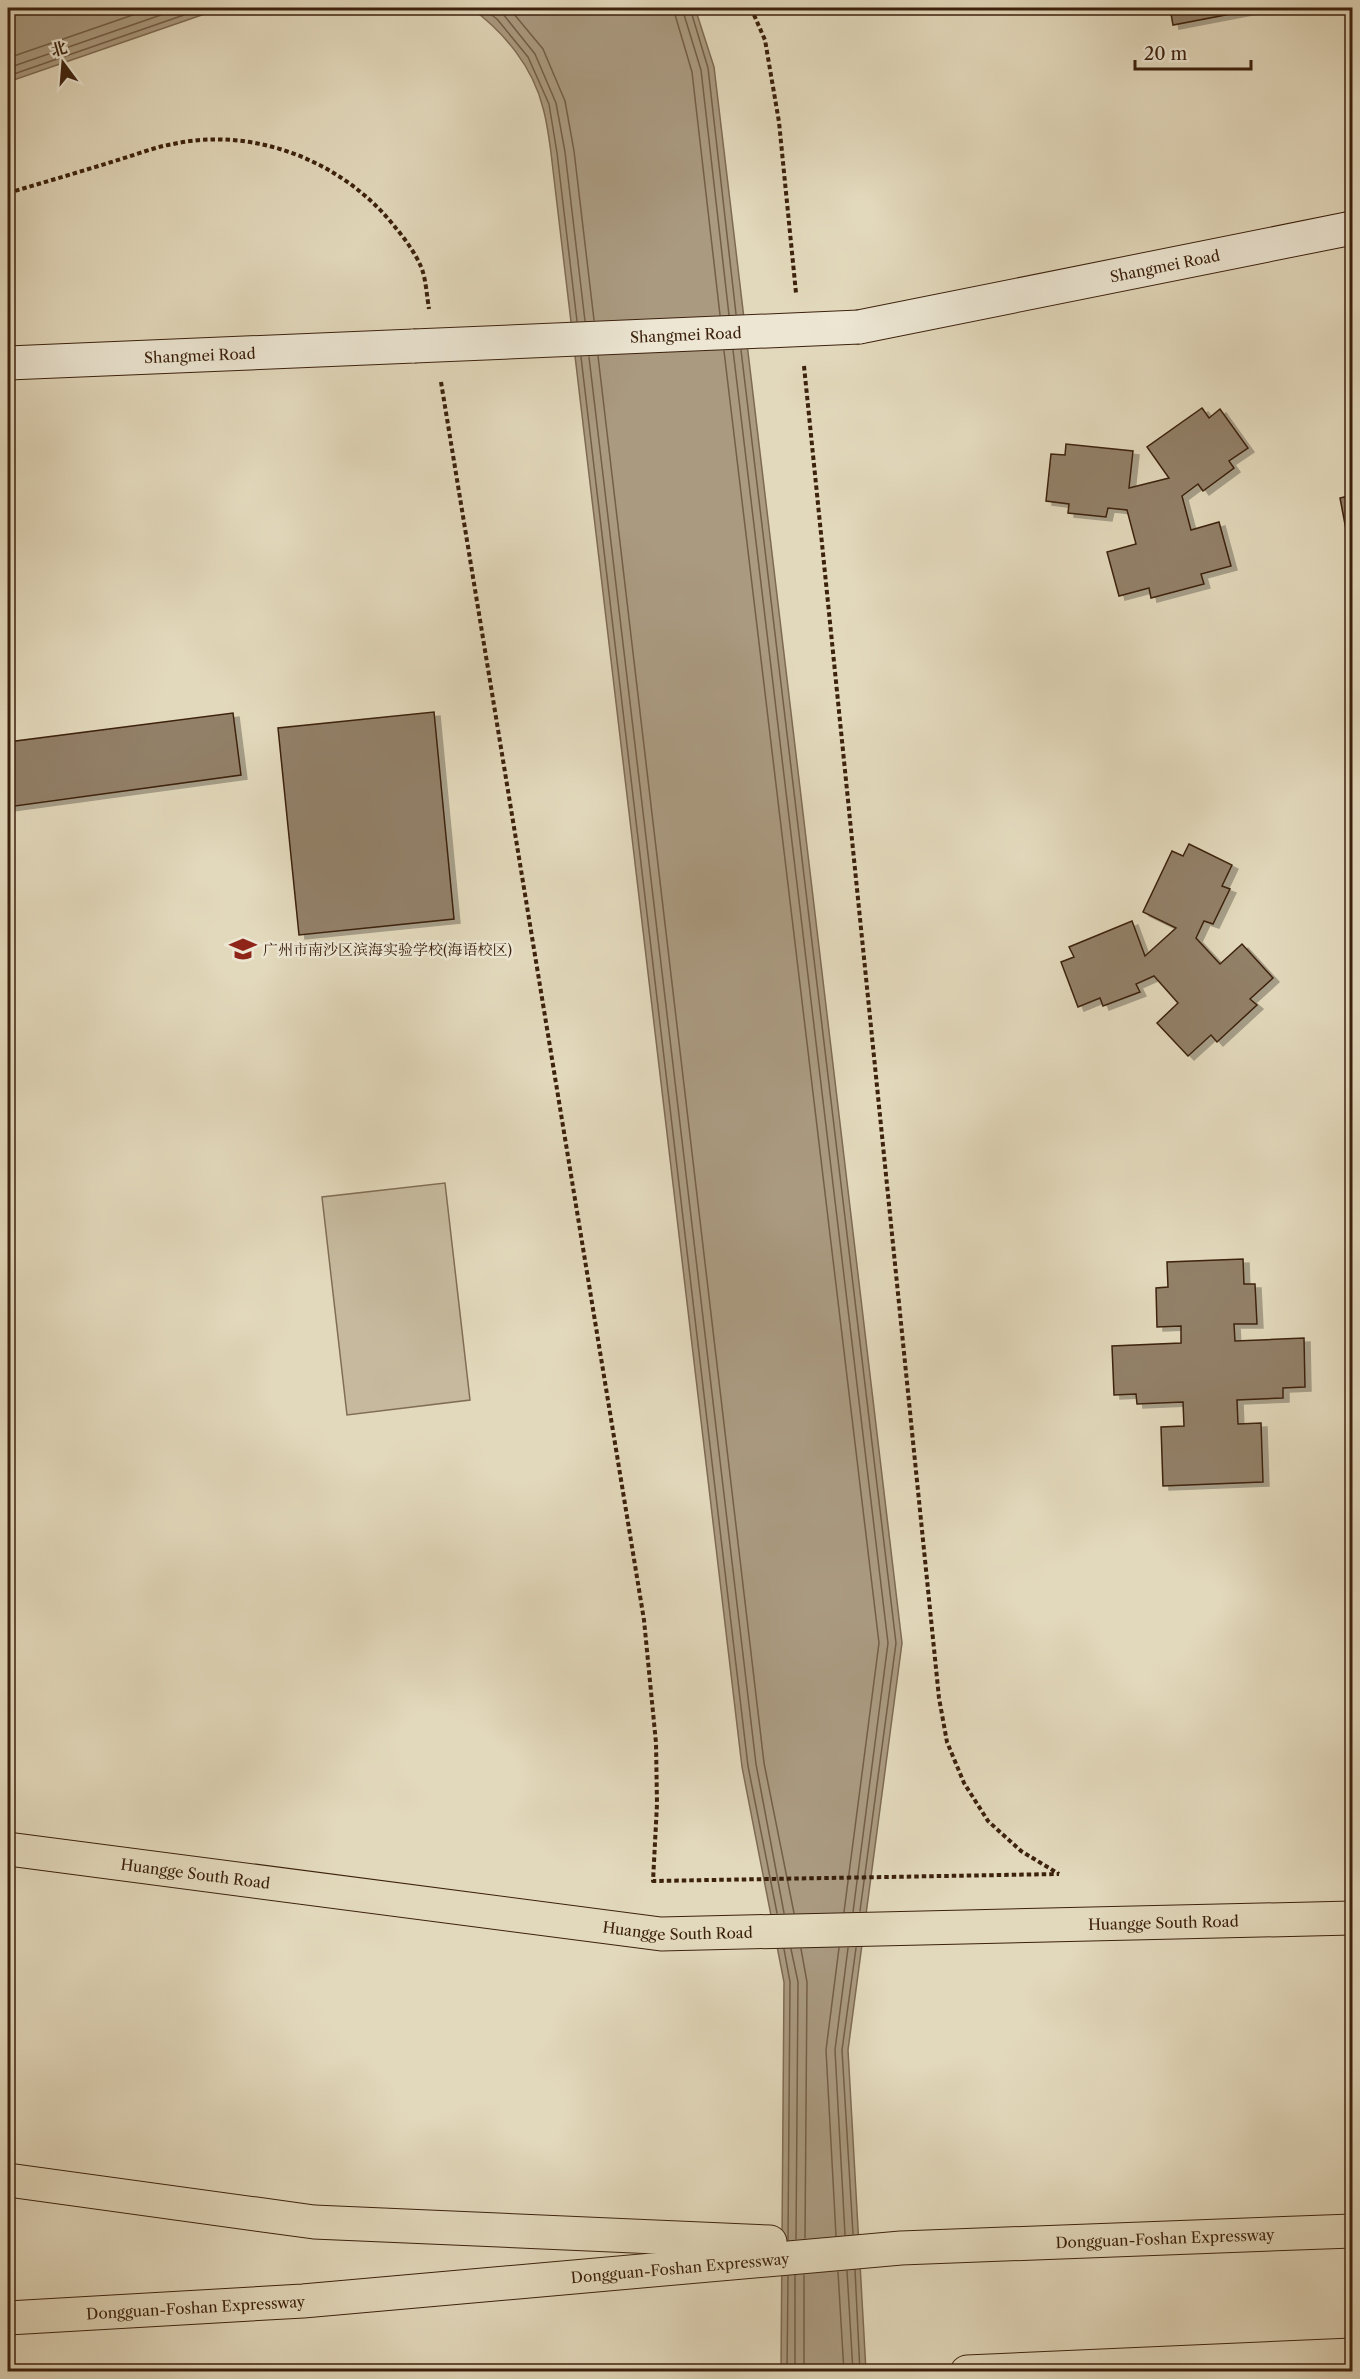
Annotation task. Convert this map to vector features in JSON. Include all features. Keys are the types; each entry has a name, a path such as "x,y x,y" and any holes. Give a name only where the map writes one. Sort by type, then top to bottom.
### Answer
{"main road":[{"name":"Huangge South Road","path":"8,1849 661,1934 1353,1918"},
{"path":"8,2180 314,2222 901,2248"},
{"name":"Dongguan-Foshan Expressway","path":"8,2318 303,2301 901,2248 1353,2232"},
{"path":"967,2372 1353,2355"}],"street":[{"name":"Shangmei Road","path":"8,363 859,327 1353,228"}],"path":[{"path":"751,8 765,40 779,122 797,300"},
{"path":"8,193 173,143 207,140 273,147 304,157 334,172 361,191 385,214 406,240 422,270 430,317"},
{"path":"440,376 644,1620 656,1743 657,1804 653,1881 1059,1874 1021,1851 988,1821 959,1773 947,1742 939,1698 803,359"}],"shaded area":[{"path":"445,1183 470,1400 347,1415 322,1197"}],"water":[{"path":"8,8 222,8 8,82"},
{"path":"471,8 695,8 714,67 902,1643 848,2050 866,2371 781,2371 784,1982 742,1767 548,130 538,93 525,65 506,39"}],"building":[{"path":"1170,8 1262,8 1173,25"},
{"path":"1202,408 1209,418 1220,409 1248,448 1229,461 1234,468 1203,491 1198,484 1182,496 1191,530 1219,522 1231,566 1201,574 1204,584 1151,598 1149,588 1119,596 1107,552 1136,544 1127,510 1108,508 1106,517 1068,513 1069,504 1046,501 1051,454 1065,455 1066,444 1133,451 1129,488 1169,478 1147,447"},
{"path":"1352,495 1352,561 1340,498"},
{"path":"434,712 454,919 299,935 278,728"},
{"path":"233,713 241,775 8,807 8,742"},
{"path":"1189,844 1232,865 1222,886 1230,889 1213,924 1204,921 1196,938 1220,964 1242,944 1273,978 1250,999 1257,1005 1217,1042 1211,1035 1188,1056 1157,1023 1178,1003 1154,976 1136,984 1140,992 1103,1006 1100,998 1078,1007 1061,962 1074,957 1069,947 1132,921 1145,956 1176,928 1143,912 1172,851 1183,856"},
{"path":"1243,1259 1244,1284 1255,1284 1257,1324 1234,1324 1235,1341 1304,1338 1305,1387 1283,1388 1283,1398 1237,1400 1238,1424 1261,1423 1263,1482 1163,1486 1161,1427 1184,1426 1183,1402 1137,1404 1136,1394 1114,1395 1112,1346 1181,1343 1181,1326 1157,1327 1156,1288 1168,1287 1167,1262"}],"place":[{"name":"广州市南沙区滨海实验学校(海语校区)","path":"243,949"}]}
